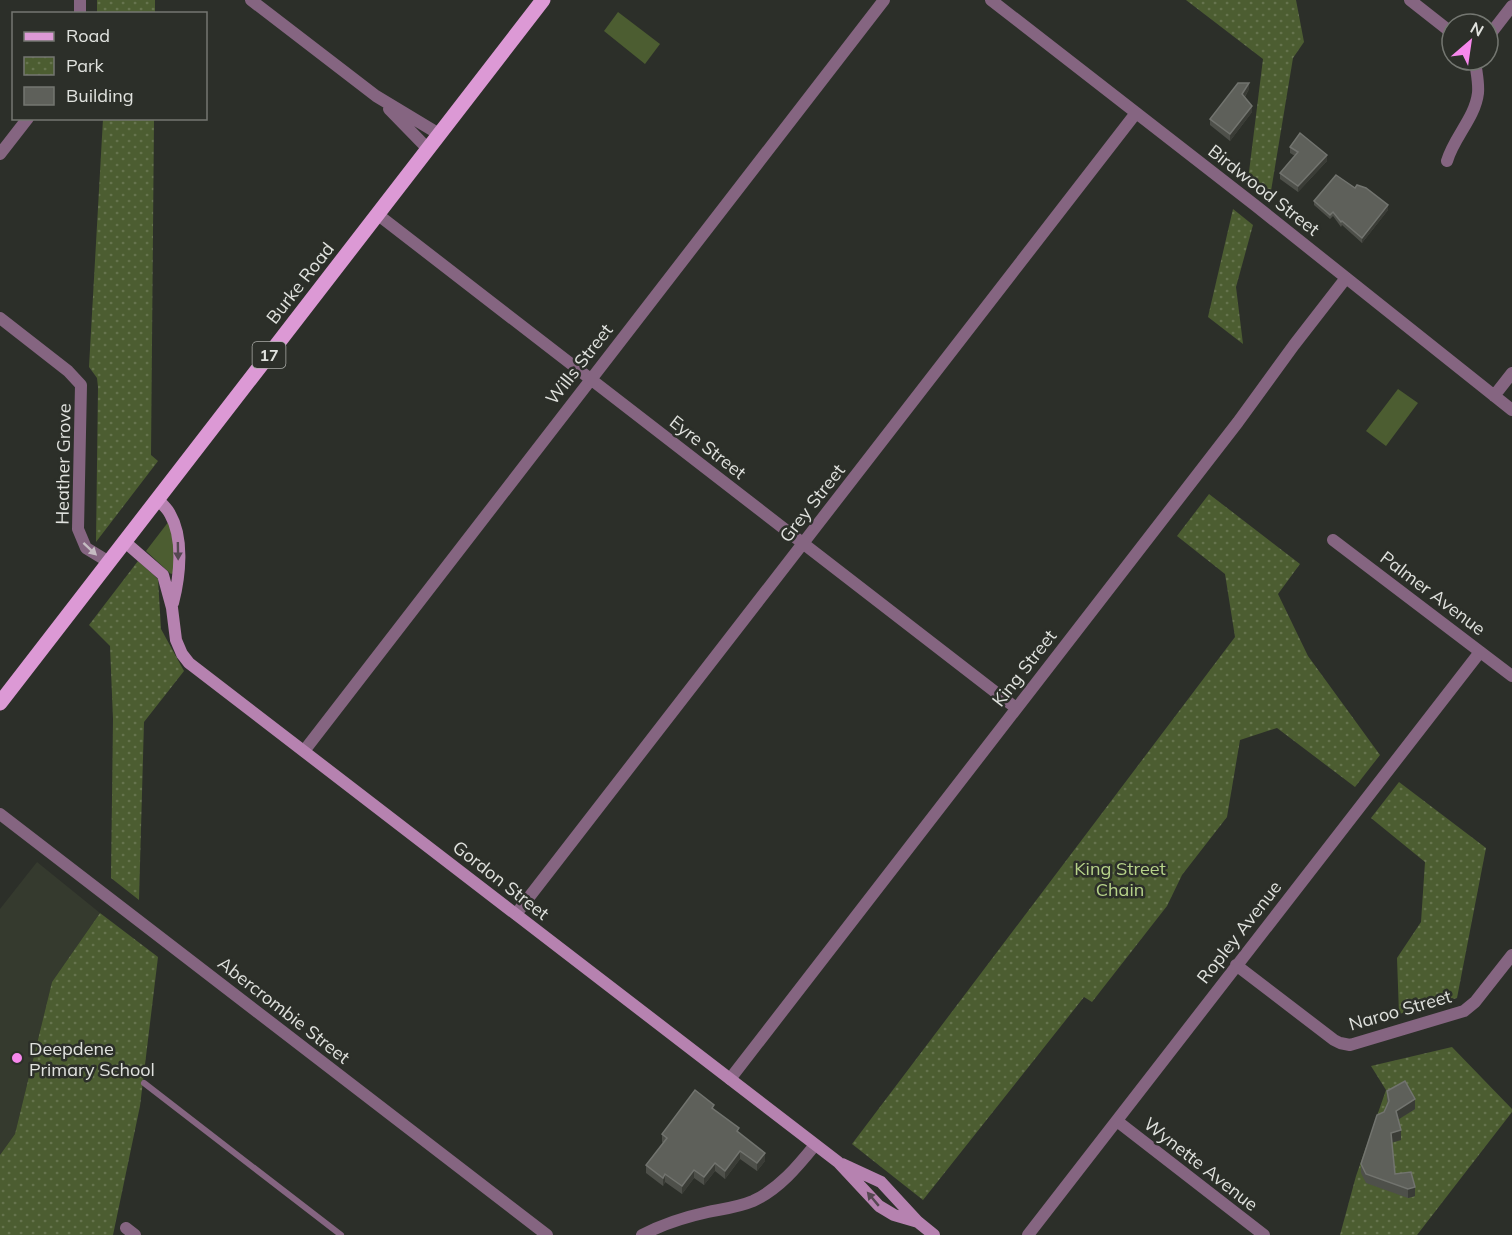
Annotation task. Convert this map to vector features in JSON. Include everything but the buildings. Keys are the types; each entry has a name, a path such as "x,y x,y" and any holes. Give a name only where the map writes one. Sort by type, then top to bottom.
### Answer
{"main road":[{"name":"Burke Road","path":"0,703 543,0"}],"street":[{"path":"251,0 376,96 440,134"},
{"name":"Wills Street","path":"304,751 884,0"},
{"name":"Birdwood Street","path":"991,0 1512,410"},
{"path":"1410,0 1440,24"},
{"path":"1500,22 1512,6"},
{"path":"1447,161 1452,146 1467,123 1476,101 1477,72"},
{"path":"376,96 428,148"},
{"name":"Grey Street","path":"516,914 1136,113"},
{"path":"0,154 26,120"},
{"name":"Eyre Street","path":"377,214 1017,708"},
{"name":"King Street","path":"730,1079 1238,422 1346,278"},
{"name":"Heather Grove","path":"0,318 68,371 81,385 78,529 86,548 109,562"},
{"path":"1494,396 1512,373"},
{"name":"Gordon Street","path":"158,499 171,516 177,535 177,586 172,608"},
{"name":"Palmer Avenue","path":"1333,540 1512,676"},
{"name":"Gordon Street","path":"125,542 164,575 172,608 176,640 189,663 838,1162 879,1206 894,1215 918,1222"},
{"name":"Ropley Avenue","path":"1028,1235 1480,651"},
{"name":"Abercrombie Street","path":"0,814 546,1235"},
{"name":"Naroo Street","path":"1236,965 1334,1040 1344,1044 1358,1043 1464,1011 1475,1002 1512,955"},
{"name":"Wynette Avenue","path":"1117,1121 1264,1235"},
{"path":"642,1235 687,1216 741,1205 754,1200 796,1169 815,1145"},
{"name":"Gordon Street","path":"838,1162 881,1182 918,1222 934,1235"}],"lane":[{"path":"144,1083 341,1235"}],"shaded area":[{"name":"Deepdene Primary School","path":"37,862 100,913 52,982 15,1134 0,1155 0,909"}],"green space":[{"path":"97,0 155,0 155,12 97,12"},
{"path":"1186,0 1296,0 1304,42 1293,58 1270,197 1248,180 1263,59"},
{"path":"618,12 660,44 645,64 604,31"},
{"path":"103,120 154,120 151,455 158,461 96,542 98,387 97,378 89,367"},
{"path":"1233,209 1253,225 1236,287 1243,344 1208,317"},
{"path":"1398,389 1418,403 1386,446 1366,431"},
{"name":"King Street Chain","path":"1209,494 1300,564 1278,594 1308,656 1380,755 1355,787 1277,728 1240,740 1227,817 1182,875 1167,906 1092,1002 1084,997 923,1200 852,1144 1235,637 1225,574 1177,536"},
{"path":"169,521 174,540 174,573 171,574 146,551"},
{"path":"138,561 158,579 161,629 184,671 144,722 139,900 111,878 113,719 110,646 89,625"},
{"path":"1399,782 1486,848 1457,998 1399,1014 1397,958 1421,922 1425,862 1371,818"},
{"path":"100,913 158,957 140,1106 113,1235 0,1235 0,1155 15,1134 52,982"},
{"path":"1452,1047 1512,1109 1512,1112 1417,1235 1340,1235 1356,1176 1386,1090 1371,1066"}],"place":[{"name":"Deepdene Primary School","path":"17,1058"}]}
